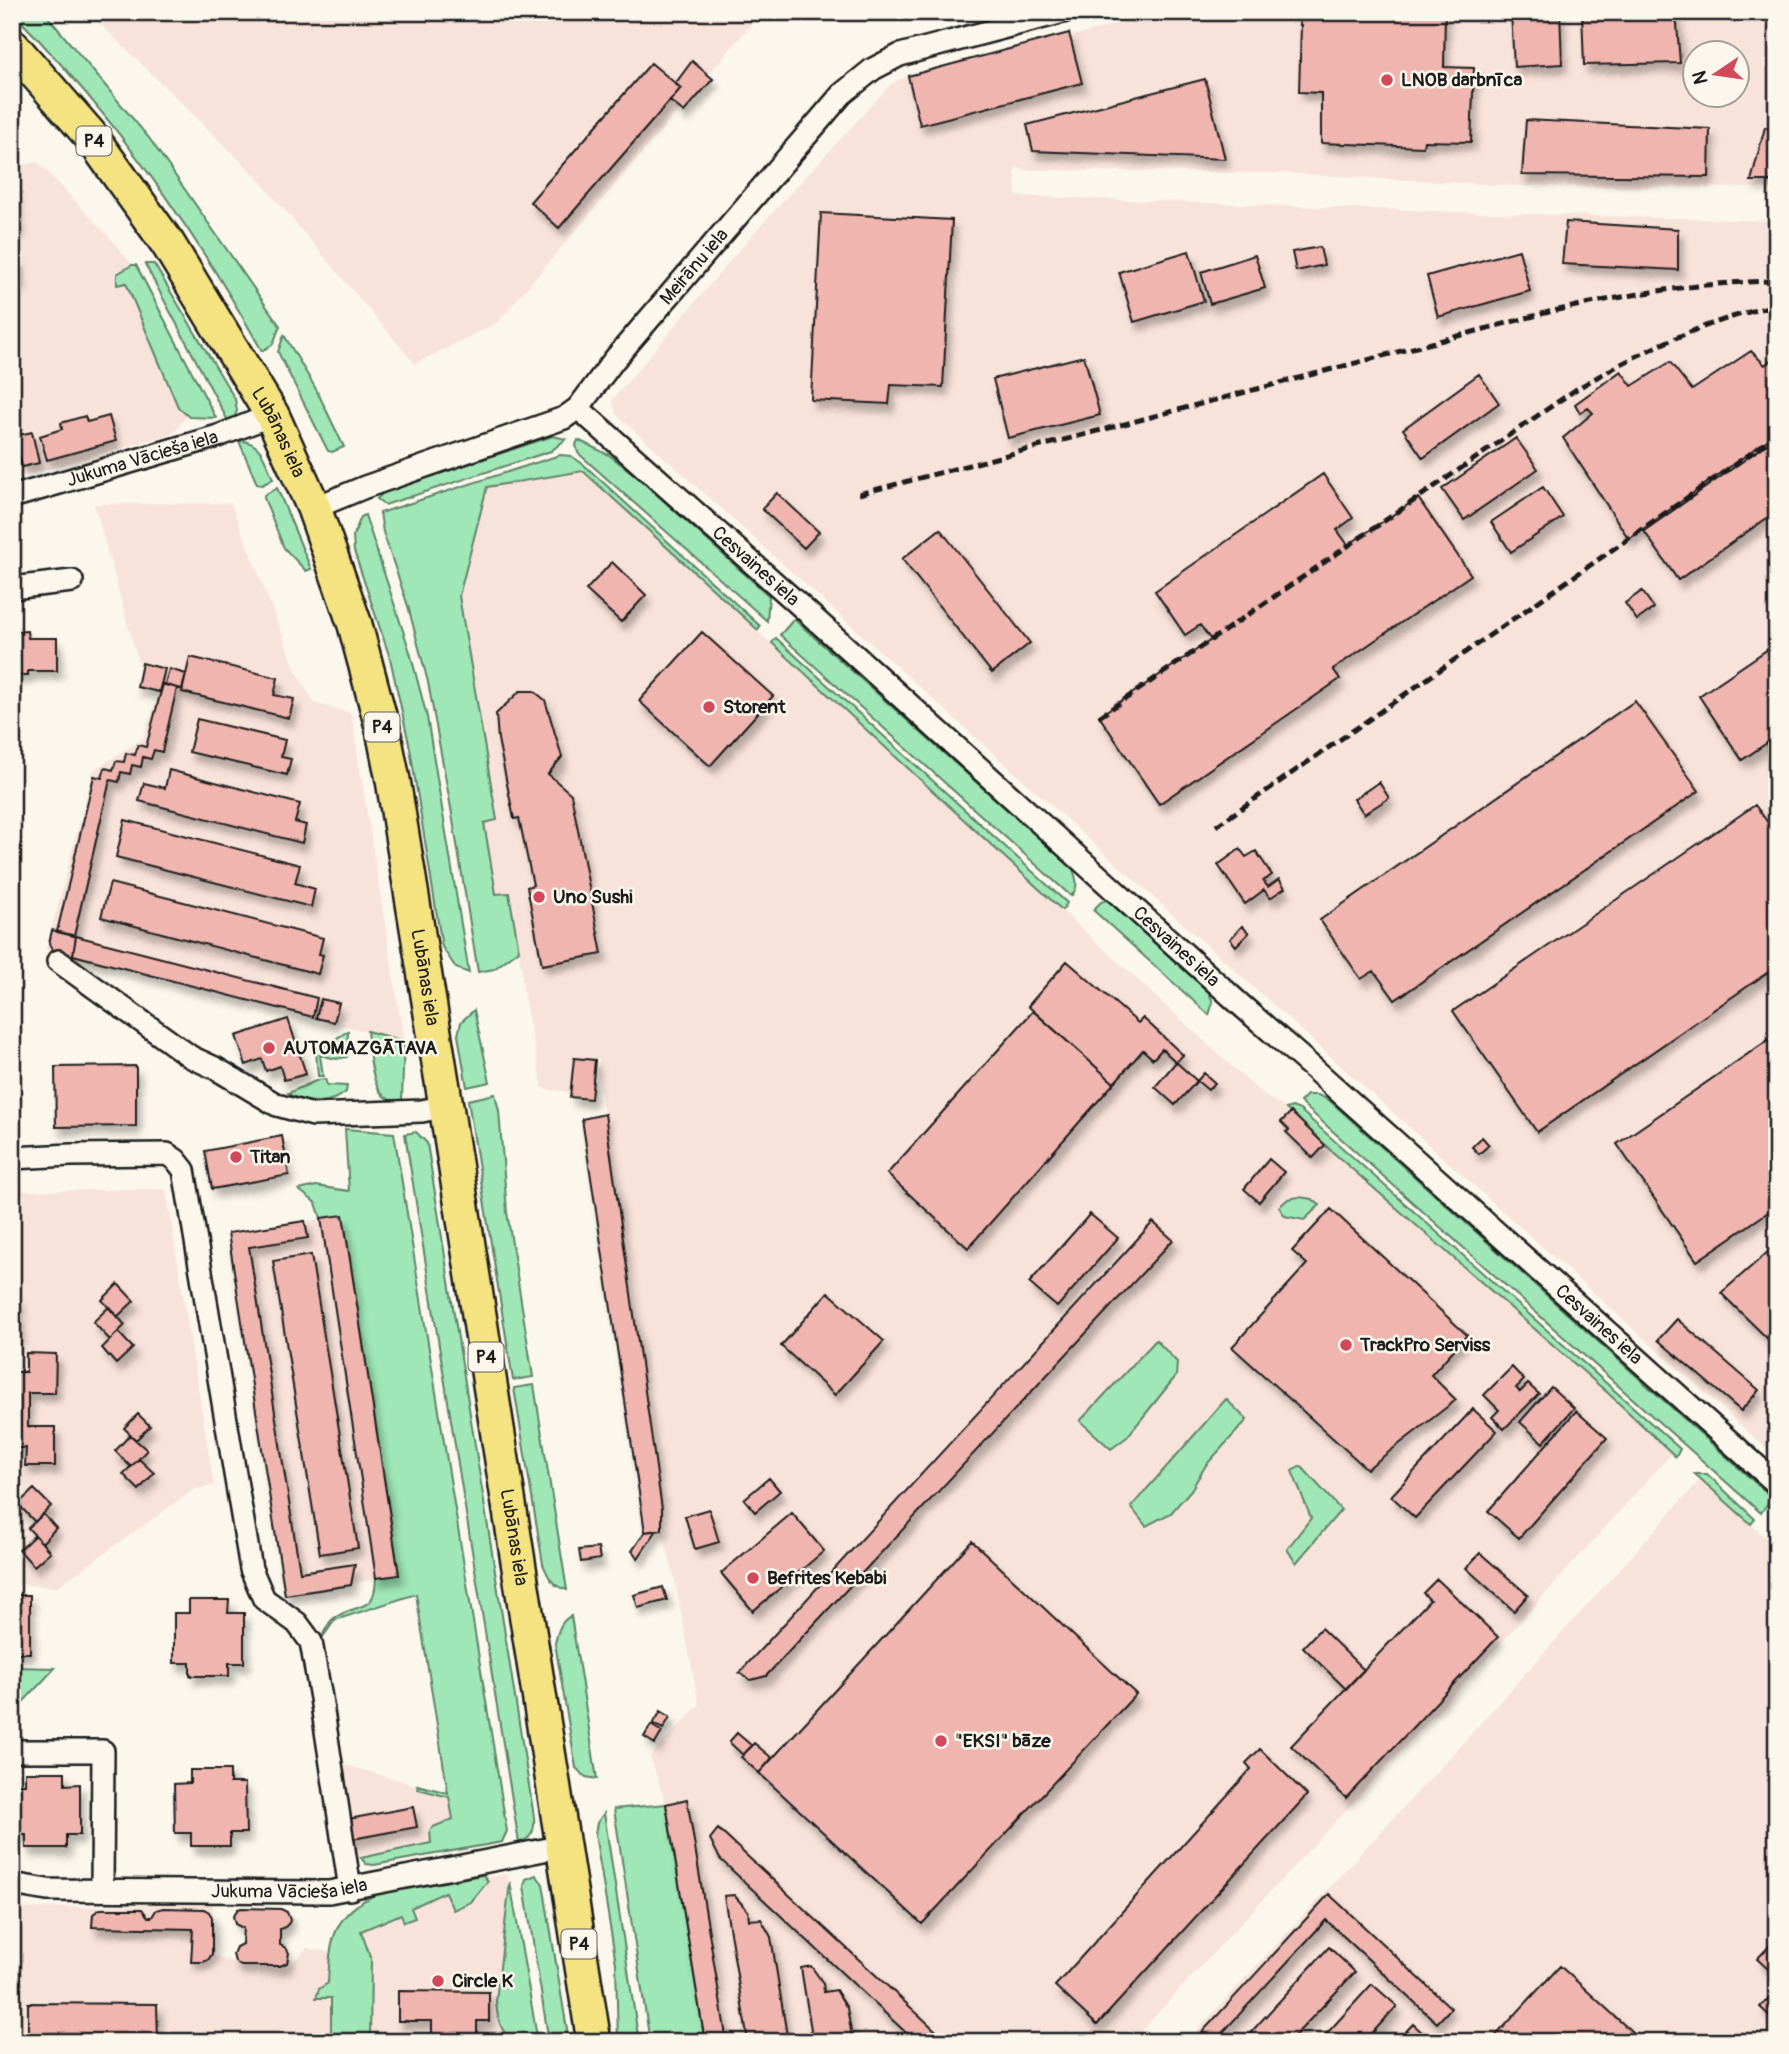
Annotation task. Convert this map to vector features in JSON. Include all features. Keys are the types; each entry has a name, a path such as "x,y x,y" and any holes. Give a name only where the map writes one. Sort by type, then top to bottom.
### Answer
{"main road":[{"name":"Lubānas iela","path":"12,46 90,135 168,244 272,415 314,508 355,625 383,730 446,1106 594,2042"}],"street":[{"name":"Meirānu iela","path":"314,508 365,487 551,424 578,408 614,360 842,94 873,69 900,55 1063,12"},
{"name":"Cesvaines iela","path":"578,408 1777,1484"},
{"name":"Jukuma Vācieša iela","path":"12,498 218,436 272,415"},
{"path":"12,588 72,581"},
{"path":"58,961 191,1057 277,1105 313,1115 422,1111 446,1106"},
{"path":"12,1158 167,1154 184,1170 251,1569 264,1599 297,1623 311,1642 350,1889"},
{"path":"12,1753 103,1751 102,1890"},
{"name":"Jukuma Vācieša iela","path":"12,1884 47,1890 320,1892 350,1889 564,1846"}],"shaded area":[{"path":"88,12 762,12 497,323 415,364 254,174"},
{"path":"1160,12 1777,12 1777,188 1517,186 1279,173 1026,170 1015,167 1016,196 1777,221 1777,1458 616,414 612,400 752,235 892,83 908,76"},
{"path":"38,162 112,240 138,272 193,407 174,433 17,478 12,472 12,166"},
{"path":"583,471 1262,1094 1291,1112 1328,1148 1609,1394 1672,1453 1512,1631 1131,2042 705,2042 666,1804 650,1756 699,1705 674,1576 662,1530 662,1509 597,1069 599,1059 574,1058 571,1092 543,1089 525,1003 509,894 496,895 484,823 496,820 459,596 487,487"},
{"path":"231,503 296,670 314,703 351,713 404,1041 46,950 93,771 143,738 167,669 138,661 94,504"},
{"path":"166,1189 214,1486 195,1489 57,1587 12,1584 12,1191"},
{"path":"343,1215 399,1575 285,1595 228,1233"},
{"path":"1701,1479 1777,1548 1777,2042 1186,2042 1439,1769"},
{"path":"342,1764 448,1794 453,1819 430,1831 432,1843 353,1858"},
{"name":"Circle K","path":"507,1874 534,2042 353,2042 351,1921 412,1892"},
{"path":"213,1902 212,1954 241,1966 288,1966 307,1948 329,1952 329,1983 319,1989 316,1998 331,1998 331,2042 12,2042 12,1909"}],"green space":[{"path":"12,12 44,12 149,138 280,326 273,344 262,351 208,261 149,173 83,90"},
{"path":"145,264 154,264 235,399 237,411 234,418 228,421"},
{"path":"136,265 216,418 189,417 178,407 126,283 117,285 117,274"},
{"path":"284,335 317,391 344,447 328,451 278,352"},
{"path":"553,436 566,439 551,451 385,505 377,499 384,492"},
{"path":"578,440 609,455 635,475 769,596 767,621 578,453"},
{"path":"239,441 258,448 273,479 262,485 257,484"},
{"path":"560,455 571,456 583,464 760,626 758,630 583,471 487,487 459,596 497,820 484,823 496,894 509,893 519,950 494,969 478,972 428,682 408,606 383,532 380,513"},
{"path":"277,488 311,569 306,571 284,548 264,498 264,495"},
{"path":"365,515 410,652 427,717 469,973 456,968 442,947 410,748 390,658 354,551 353,536 361,517"},
{"path":"794,619 1073,869 1076,884 1071,896 780,635"},
{"path":"776,638 1067,903 1062,910 772,643"},
{"path":"1107,900 1208,991 1213,1002 1209,1015 1093,910"},
{"path":"474,1010 490,1082 467,1087 458,1035 461,1022"},
{"path":"348,1031 347,1057 336,1059 320,1055 323,1076 318,1076 316,1051"},
{"path":"367,1031 404,1041 402,1100 391,1100 383,1096 378,1087 371,1064"},
{"path":"325,1079 327,1085 347,1086 346,1092 333,1099 317,1102 301,1100 288,1093 318,1080"},
{"path":"495,1094 499,1111 507,1212 533,1377 513,1380 468,1100"},
{"path":"1307,1095 1318,1095 1329,1100 1769,1495 1768,1503 1761,1513 1300,1102"},
{"path":"1292,1107 1300,1110 1680,1449 1676,1457 1609,1394 1286,1109"},
{"path":"345,1129 394,1133 507,1831 502,1842 374,1865 366,1864 361,1858 431,1843 430,1831 433,1827 453,1819 449,1797 418,1789 417,1785 448,1793 416,1594 335,1620 320,1641 333,1619 369,1602 373,1597 376,1578 399,1575 343,1216 321,1218 316,1203 299,1190 316,1186 349,1191"},
{"path":"416,1132 427,1143 534,1817 532,1833 519,1843 405,1134"},
{"path":"1288,1199 1312,1199 1320,1205 1304,1220 1285,1216 1279,1207"},
{"path":"1156,1340 1177,1362 1176,1376 1127,1437 1111,1449 1080,1421"},
{"path":"534,1385 567,1590 552,1581 543,1564 514,1388"},
{"path":"1226,1399 1247,1420 1206,1465 1191,1490 1171,1513 1146,1526 1131,1507"},
{"path":"1301,1466 1341,1510 1296,1563 1287,1549 1311,1518 1292,1471"},
{"path":"1695,1474 1707,1474 1755,1519 1751,1524"},
{"path":"571,1616 597,1779 586,1777 576,1768 555,1643 562,1624"},
{"path":"12,1667 55,1668 12,1714"},
{"path":"666,1804 705,2042 650,2042 614,1809"},
{"path":"604,1813 639,2042 618,2042 616,1963 595,1834 597,1823"},
{"path":"483,1875 488,1881 471,1902 453,1910 445,1892 411,1908 415,1918 404,1922 401,1914 361,1931 371,1959 370,2042 331,2042 331,1998 316,1998 319,1989 328,1983 330,1954 337,1930 351,1910 377,1894"},
{"path":"536,1875 543,1884 569,2042 549,2042 524,1886 526,1879"},
{"path":"510,1882 538,2042 518,2040 506,2034 497,2012"}],"building":[{"name":"LNOB darbnīca","path":"1297,12 1445,12 1444,67 1474,68 1471,142 1424,141 1423,147 1321,143 1321,93 1299,92 1301,25"},
{"path":"1511,12 1560,12 1562,64 1514,67"},
{"path":"1582,12 1676,12 1680,63 1584,65"},
{"path":"1069,33 1082,83 920,125 908,76"},
{"path":"692,61 713,79 684,112 670,101 681,88 675,84"},
{"path":"651,63 681,88 559,228 530,202"},
{"path":"1205,79 1225,159 1033,151 1027,125"},
{"path":"1526,120 1710,129 1709,177 1522,175"},
{"path":"1765,127 1777,130 1777,181 1751,181"},
{"path":"12,191 15,191 19,230 12,230"},
{"path":"821,213 952,220 943,387 891,385 889,404 811,400"},
{"path":"1566,222 1678,229 1678,270 1562,264"},
{"path":"1320,247 1324,265 1296,271 1292,252"},
{"path":"1519,250 1530,291 1438,317 1427,276"},
{"path":"1189,251 1204,301 1134,322 1119,272"},
{"path":"1255,255 1265,288 1210,304 1201,272"},
{"path":"18,258 20,283 12,284 12,259"},
{"path":"1751,351 1765,365 1777,355 1777,433 1629,539 1563,438 1593,413 1588,408 1580,413 1575,404 1621,371 1632,386 1670,362 1692,390"},
{"path":"1084,356 1100,415 1008,438 993,379"},
{"path":"1479,374 1499,403 1423,458 1403,429"},
{"path":"85,416 87,422 109,416 116,441 47,460 40,436 62,429 61,423"},
{"path":"32,432 39,463 22,467 15,436"},
{"path":"1777,437 1777,511 1678,580 1644,531"},
{"path":"1516,438 1538,469 1464,520 1442,489"},
{"path":"1323,474 1353,518 1337,530 1348,545 1418,498 1471,575 1333,669 1340,679 1159,804 1099,716 1211,640 1200,625 1185,635 1155,591"},
{"path":"1543,487 1563,517 1511,552 1491,522"},
{"path":"777,493 819,532 804,548 762,509"},
{"path":"940,529 1030,643 992,673 902,559"},
{"path":"612,562 646,595 621,622 586,590"},
{"path":"1642,591 1654,608 1637,620 1625,603"},
{"path":"27,631 28,638 57,638 57,671 28,671 28,675 12,675 12,632"},
{"path":"702,632 773,696 710,766 639,701"},
{"path":"1777,643 1777,736 1742,760 1699,696"},
{"path":"190,657 278,678 274,695 294,699 289,718 182,692"},
{"path":"142,663 165,669 159,692 137,687"},
{"path":"169,669 186,674 182,689 165,685"},
{"path":"163,684 177,688 162,752 154,750 151,759 143,757 141,767 132,765 130,774 121,772 119,782 110,780 74,936 57,932 94,776 102,778 105,768 113,770 116,761 124,762 126,753 135,755 138,745 146,747"},
{"path":"520,691 534,691 545,700 562,757 548,774 571,794 602,954 542,965 527,887 533,885 519,818 514,819 498,739 496,714"},
{"path":"1635,701 1699,791 1395,1000 1374,971 1361,979 1320,920"},
{"path":"197,719 285,740 281,757 291,759 287,775 189,752"},
{"path":"169,770 300,804 295,822 306,825 302,843 139,801 144,783 165,788"},
{"path":"1379,782 1389,798 1364,814 1354,799"},
{"path":"1755,805 1777,835 1777,966 1537,1132 1453,1011"},
{"path":"125,820 300,865 295,883 315,889 311,907 116,857"},
{"path":"1240,849 1246,857 1256,851 1272,875 1263,881 1268,887 1279,879 1285,888 1270,898 1264,890 1245,904 1218,865"},
{"path":"110,883 323,938 319,954 323,955 318,974 101,917"},
{"path":"1242,926 1249,933 1236,946 1230,939"},
{"path":"52,930 76,936 73,955 54,952 49,944"},
{"path":"76,936 317,998 313,1017 73,955"},
{"path":"1067,961 1138,1023 1143,1018 1183,1055 1176,1062 1162,1049 1153,1059 1143,1050 1114,1083 1028,1006"},
{"path":"321,999 339,1003 334,1022 316,1018"},
{"path":"1033,1011 1114,1083 968,1248 887,1174"},
{"name":"AUTOMAZGĀTAVA","path":"288,1019 306,1074 284,1080 280,1066 266,1071 262,1059 246,1065 236,1036"},
{"path":"1777,1034 1777,1206 1697,1261 1617,1144"},
{"path":"574,1058 595,1060 591,1099 570,1097"},
{"path":"1176,1062 1197,1081 1175,1105 1155,1087"},
{"path":"136,1066 136,1126 56,1127 55,1067"},
{"path":"1204,1073 1215,1083 1208,1090 1197,1081"},
{"path":"1291,1112 1325,1145 1313,1158 1286,1132 1289,1130 1281,1122"},
{"path":"605,1114 662,1509 662,1530 645,1532 582,1119"},
{"path":"282,1136 289,1175 212,1189 205,1151"},
{"path":"1482,1137 1489,1145 1479,1154 1472,1147"},
{"path":"1269,1159 1284,1172 1259,1202 1244,1189"},
{"path":"1331,1209 1467,1335 1431,1375 1456,1400 1367,1469 1232,1347 1307,1264 1292,1251"},
{"path":"1090,1214 1118,1238 1057,1307 1029,1283"},
{"path":"343,1215 399,1575 376,1578 321,1218"},
{"path":"305,1221 308,1238 249,1247 300,1572 355,1564 351,1585 285,1595 228,1233"},
{"path":"1153,1222 1173,1240 766,1676 751,1680 739,1673"},
{"path":"1777,1244 1777,1348 1721,1293"},
{"path":"311,1255 358,1548 320,1554 273,1261"},
{"path":"118,1284 134,1301 117,1317 102,1300"},
{"path":"828,1292 884,1341 835,1395 781,1346"},
{"path":"12,1298 19,1298 19,1337 12,1337"},
{"path":"109,1307 125,1325 110,1340 93,1322"},
{"path":"1677,1319 1759,1390 1741,1411 1658,1340"},
{"path":"118,1332 133,1348 116,1364 102,1348"},
{"path":"26,1353 56,1354 55,1393 28,1393 28,1427 55,1427 55,1466 25,1466 26,1448 12,1448 12,1372 26,1372"},
{"path":"1512,1367 1524,1380 1516,1388 1520,1392 1528,1384 1539,1394 1504,1429 1492,1417 1499,1410 1484,1395"},
{"path":"1551,1387 1574,1408 1543,1443 1520,1422"},
{"path":"1473,1409 1497,1431 1415,1518 1391,1496"},
{"path":"1576,1411 1607,1438 1519,1538 1488,1511"},
{"path":"138,1414 150,1426 136,1440 124,1428"},
{"path":"130,1435 147,1450 131,1467 115,1451"},
{"path":"139,1459 154,1473 139,1490 123,1474"},
{"path":"769,1478 780,1491 755,1512 744,1499"},
{"path":"34,1489 51,1506 35,1522 18,1504"},
{"path":"709,1509 719,1542 695,1549 685,1516"},
{"path":"792,1513 824,1551 753,1611 721,1573"},
{"path":"43,1514 56,1528 42,1543 28,1528"},
{"path":"657,1530 638,1558 632,1551 645,1532"},
{"path":"35,1535 50,1552 34,1566 19,1550"},
{"name":"\"EKSI\" bāze","path":"972,1541 1136,1694 922,1924 759,1773"},
{"path":"598,1548 600,1559 581,1562 579,1550"},
{"path":"1480,1553 1528,1595 1514,1611 1466,1568"},
{"path":"1437,1579 1498,1637 1346,1798 1291,1746 1430,1600 1423,1593"},
{"path":"663,1587 667,1600 638,1608 634,1595"},
{"path":"12,1595 30,1595 30,1653 12,1653"},
{"path":"189,1600 229,1600 228,1613 244,1613 244,1663 229,1663 229,1676 190,1676 190,1663 174,1663 174,1613 189,1613"},
{"path":"1321,1628 1364,1670 1346,1689 1303,1647"},
{"path":"661,1711 670,1717 663,1729 653,1724"},
{"path":"651,1725 662,1732 655,1744 644,1737"},
{"path":"737,1733 752,1746 743,1755 729,1742"},
{"path":"754,1743 772,1758 759,1773 741,1757"},
{"path":"1260,1749 1307,1795 1097,2025 1055,1986 1251,1769 1246,1763"},
{"path":"190,1770 230,1770 230,1783 245,1783 246,1833 230,1833 230,1846 191,1846 191,1833 175,1833 174,1784 190,1783"},
{"path":"25,1772 65,1772 65,1785 80,1784 80,1835 66,1835 66,1848 26,1848 26,1835 12,1835 12,1784 25,1784"},
{"path":"687,1799 727,2042 705,2042 666,1804"},
{"path":"413,1807 417,1827 347,1840 343,1820"},
{"path":"718,1829 948,2042 916,2042 720,1859 710,1839"},
{"path":"1329,1894 1451,2008 1437,2023 1326,1920 1214,2042 1193,2042"},
{"path":"734,1895 748,1911 749,1920 761,1919 771,1937 788,2042 748,2042 724,1896"},
{"path":"242,1908 281,1909 287,1912 290,1920 280,1929 280,1945 289,1953 287,1963 280,1966 241,1966 235,1962 233,1954 236,1947 242,1944 243,1928 235,1924 233,1916"},
{"path":"100,1909 142,1909 148,1917 152,1917 156,1910 204,1909 209,1912 212,1917 212,1954 208,1960 191,1962 193,1929 92,1927 93,1914"},
{"path":"1777,1938 1777,1977 1757,1959"},
{"path":"1329,1947 1355,1972 1289,2042 1242,2042"},
{"path":"811,1966 823,1983 824,1992 836,1990 847,2008 853,2042 813,2042 801,1968"},
{"path":"1560,1966 1643,2042 1490,2042"},
{"path":"1372,1984 1397,2006 1364,2042 1319,2042"},
{"path":"1777,1989 1777,2023 1760,2007"},
{"path":"398,1991 489,1992 489,2021 477,2021 477,2042 432,2042 432,2021 398,2021"},
{"path":"28,2003 157,2004 158,2042 28,2042"},
{"path":"1413,2024 1425,2035 1418,2042 1396,2042"}],"railway":[{"path":"859,494 1549,312 1662,291 1777,281"},
{"path":"1099,717 1575,390 1673,339 1724,320 1777,305"},
{"path":"1216,826 1777,435"}],"place":[{"name":"LNOB darbnīca","path":"1387,80"},
{"name":"Storent","path":"709,707"},
{"name":"Uno Sushi","path":"539,897"},
{"name":"AUTOMAZGĀTAVA","path":"269,1048"},
{"name":"Titan","path":"236,1157"},
{"name":"TrackPro Serviss","path":"1346,1345"},
{"name":"Befrites Kebabi","path":"753,1578"},
{"name":"\"EKSI\" bāze","path":"941,1741"},
{"name":"Circle K","path":"438,1981"}]}
